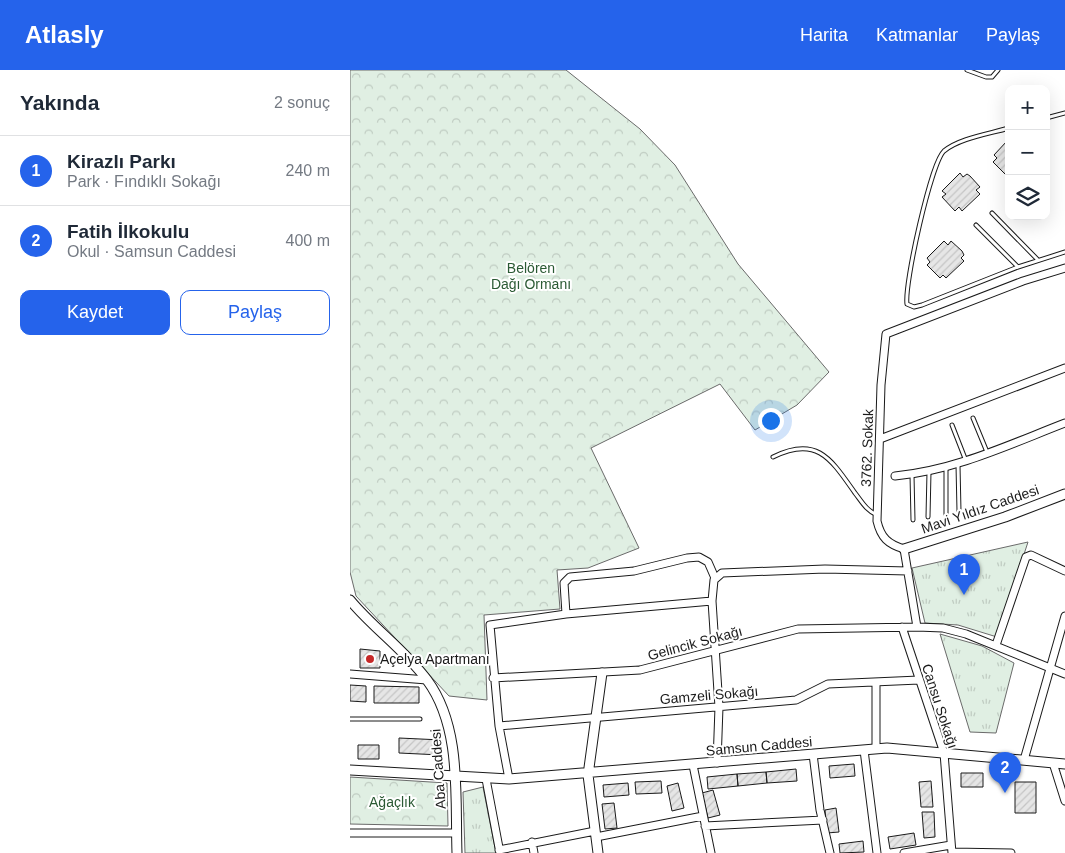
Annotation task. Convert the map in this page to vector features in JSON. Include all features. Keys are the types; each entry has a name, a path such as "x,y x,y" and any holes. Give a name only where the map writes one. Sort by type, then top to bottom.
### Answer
{"street":[{"name":"3762. Sokak","path":"904,550 884,540 879,531 877,515 886,334 1023,281 1065,268"},
{"path":"880,439 1065,368"},
{"path":"895,476 946,468 1065,423"},
{"name":"Mavi Yıldız Caddesi","path":"904,550 1005,517 1065,494"},
{"path":"904,550 917,627"},
{"path":"996,645 1026,557 1031,555 1065,571"},
{"path":"566,614 564,583 570,577 634,571 687,558 699,557 708,562 715,578 712,601 719,707 717,763"},
{"path":"715,578 722,573 825,569 908,571"},
{"name":"Aba Caddesi","path":"350,600 427,680 448,721 454,776 457,853"},
{"path":"509,779 499,726 493,678 490,626 566,614 712,601"},
{"path":"1024,760 1065,616"},
{"name":"Gelincik Sokağı","path":"493,678 640,670 798,629 902,627 953,630 996,645 1050,670 1065,674"},
{"name":"Cansu Sokağı","path":"902,627 944,753 952,850"},
{"path":"598,853 588,774 602,673"},
{"path":"350,674 427,680"},
{"name":"Gamzeli Sokağı","path":"499,726 796,700 828,684 919,680"},
{"path":"876,682 876,749"},
{"name":"Samsun Caddesi","path":"350,770 509,779 876,749 1065,764"},
{"path":"864,750 877,853"},
{"path":"813,754 822,820 830,853"},
{"path":"1053,763 1065,801"},
{"path":"693,765 711,853"},
{"path":"486,779 500,852 532,842 596,834 704,816"},
{"path":"706,826 822,820"},
{"path":"350,833 456,833"},
{"path":"532,842 534,853"},
{"path":"904,853 952,850 1011,853"}],"lane":[{"path":"967,70 992,77 998,70"},
{"path":"1050,117 1065,113"},
{"path":"1005,129 953,146 940,155 922,214 908,304 914,307 922,305 1018,267 1065,252"},
{"path":"992,213 1038,260"},
{"path":"976,225 1018,267"},
{"path":"973,418 987,453"},
{"path":"952,425 966,461"},
{"path":"773,456 790,448 802,448 825,456 835,466 868,511 877,515"},
{"path":"958,464 958,511"},
{"path":"946,468 946,514"},
{"path":"928,518 929,472"},
{"path":"912,474 913,520"},
{"path":"350,719 420,719"}],"green space":[{"name":"Belören Dağı Ormanı","path":"350,70 566,70 640,129 675,165 738,264 829,372 797,405 755,430 720,384 591,448 639,548 588,568 557,570 560,609 484,615 487,700 449,696 356,596 350,572"},
{"path":"1028,542 997,637 958,625 925,623 912,568"},
{"path":"940,634 982,646 1014,663 996,733 970,732"},
{"name":"Ağaçlık","path":"350,777 447,783 448,826 350,824"},
{"path":"483,787 496,853 465,853 463,792"}],"building":[{"path":"1005,143 1005,174 993,162 997,158 994,155"},
{"path":"960,173 963,177 967,174 970,176 980,187 976,190 980,194 962,211 959,207 955,211 942,197 946,194 942,191"},
{"path":"944,241 948,245 951,241 962,251 964,255 961,258 964,261 946,278 943,275 940,278 927,265 930,262 927,258"},
{"name":"Açelya Apartmanı","path":"360,649 380,651 380,668 360,668"},
{"path":"350,685 366,686 366,702 350,701"},
{"path":"374,686 419,687 419,703 374,703"},
{"path":"399,738 442,740 441,755 399,753"},
{"path":"358,745 379,745 379,759 358,759"},
{"path":"854,764 855,776 830,778 829,766"},
{"path":"796,769 797,781 767,783 766,772"},
{"path":"766,772 767,783 738,786 737,774"},
{"path":"961,773 983,773 983,787 961,787"},
{"path":"737,774 738,786 708,789 707,777"},
{"path":"661,781 662,793 636,794 635,782"},
{"path":"931,781 933,807 921,807 919,782"},
{"path":"1015,782 1036,782 1036,813 1015,813"},
{"path":"628,783 629,795 604,797 603,785"},
{"path":"678,783 684,808 672,811 667,786"},
{"path":"713,790 720,815 708,818 702,793"},
{"path":"614,803 617,828 605,829 602,804"},
{"path":"836,808 839,832 827,833 825,810"},
{"path":"922,812 934,812 935,837 924,838"},
{"path":"914,833 916,845 890,849 888,837"},
{"path":"863,841 864,852 840,853 839,844"}],"place":[{"name":"Kirazlı Parkı","path":"964,595"},
{"name":"Açelya Apartmanı","path":"370,659"},
{"name":"Fatih İlkokulu","path":"1005,793"}]}
